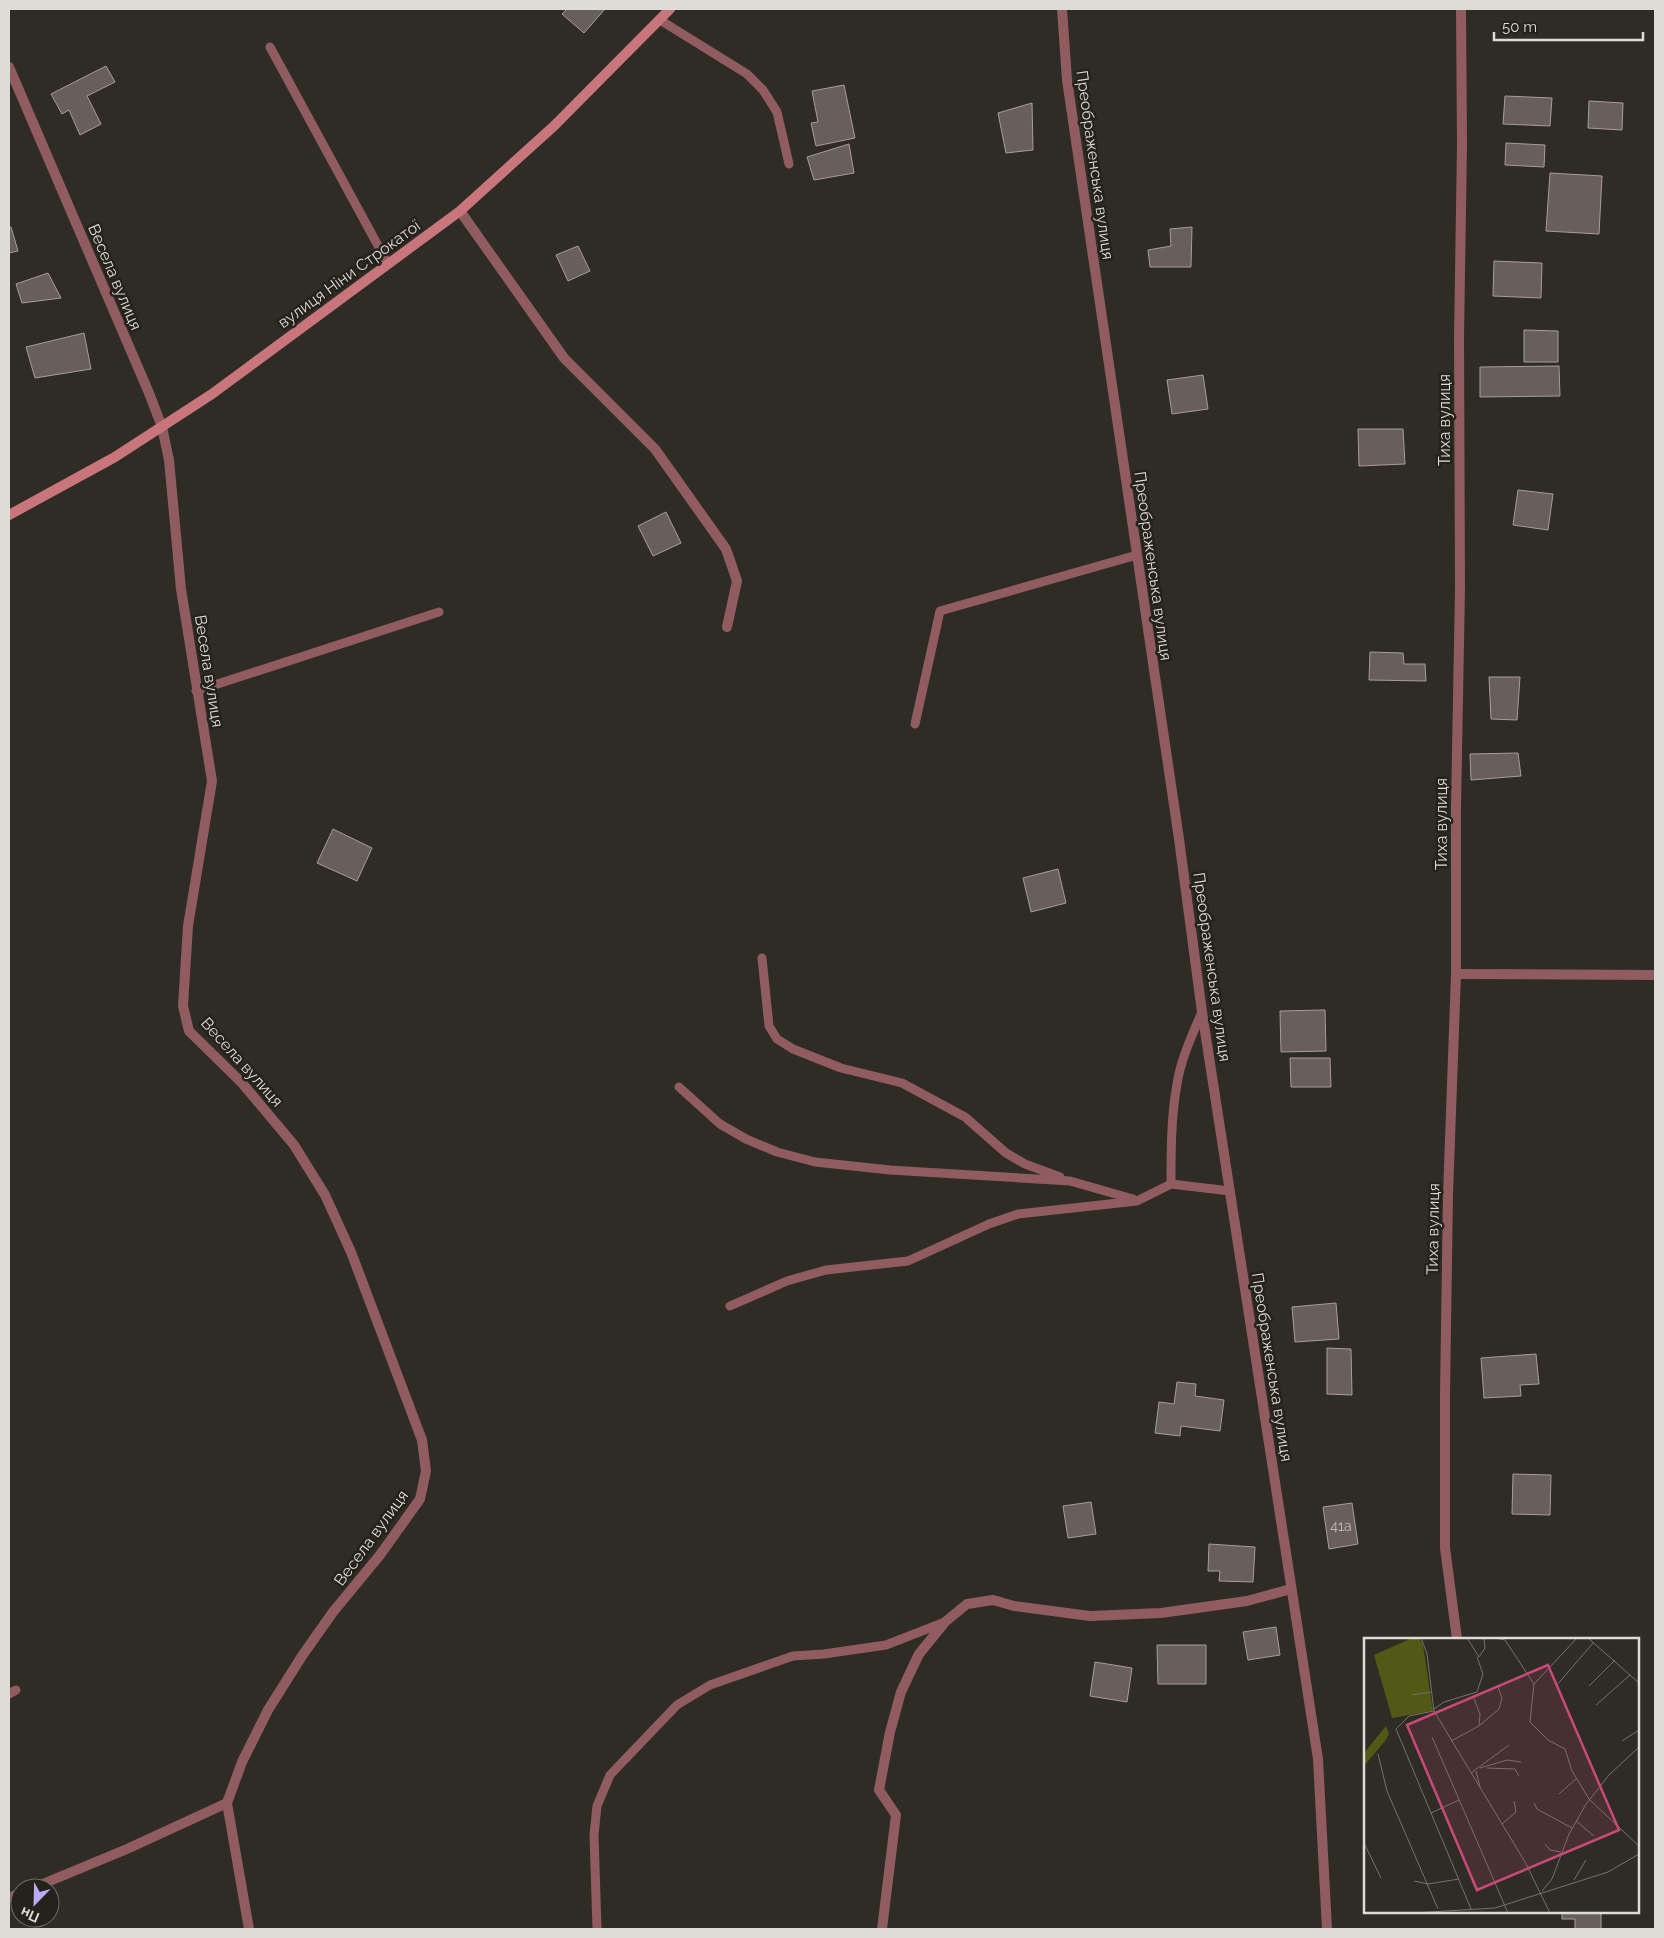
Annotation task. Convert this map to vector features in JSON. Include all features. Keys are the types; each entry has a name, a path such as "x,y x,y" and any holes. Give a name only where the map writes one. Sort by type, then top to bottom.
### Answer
{"street":[{"name":"вулиця Ніни Строкатої","path":"9,515 115,457 212,394 460,211 554,126 670,9"},
{"name":"Преображенська вулиця","path":"1062,9 1067,80 1178,830 1202,1012 1318,1759 1327,1929"},
{"name":"Тиха вулиця","path":"1457,1638 1445,1548 1445,1403 1448,1195 1456,974 1456,806 1460,589 1461,9"},
{"name":"Весела вулиця","path":"9,67 149,393 162,427 170,460 181,589 212,781 188,926 183,1006 189,1031 242,1083 294,1144 325,1195 351,1252 422,1440 426,1471 420,1499 380,1555 302,1656 268,1710 242,1762 227,1803 249,1929"},
{"path":"460,211 564,358 655,448 726,550 737,581 727,627"},
{"path":"1456,974 1655,975"},
{"path":"882,1929 896,1814 879,1790 888,1741 901,1692 920,1654 945,1622 967,1604 993,1600 1014,1606 1090,1616 1161,1613 1247,1601 1291,1589"},
{"path":"57,1878 127,1849 227,1803"}],"lane":[{"path":"660,20 747,74 764,90 777,112 790,164"},
{"path":"270,47 388,264"},
{"path":"915,724 940,611 1137,555"},
{"path":"196,691 439,612"},
{"path":"762,958 769,1026 777,1039 793,1050 841,1068 902,1083 965,1117 1012,1157 1025,1164 1070,1181 1138,1201"},
{"path":"1171,1184 1173,1111 1177,1082 1188,1044 1202,1012"},
{"path":"679,1087 720,1124 746,1139 777,1152 815,1162 890,1170 1070,1181"},
{"path":"730,1306 787,1281 826,1270 908,1261 989,1224 1018,1214 1138,1201 1171,1184 1230,1191"},
{"path":"597,1929 594,1835 597,1806 610,1775 677,1704 710,1685 793,1656 824,1654 886,1645 945,1622"}],"building":[{"path":"567,9 605,9 584,33 562,14"},
{"path":"106,66 115,82 87,96 101,124 80,135 69,110 62,114 51,94"},
{"path":"844,85 855,138 816,146 811,123 818,122 812,91"},
{"path":"1505,96 1552,98 1550,126 1503,124"},
{"path":"1589,101 1623,103 1622,130 1588,128"},
{"path":"1032,103 1033,150 1006,153 998,113"},
{"path":"1506,143 1545,145 1544,167 1505,165"},
{"path":"849,144 854,173 814,180 807,157"},
{"path":"1550,173 1602,176 1599,234 1546,231"},
{"path":"9,227 11,227 18,251 9,253"},
{"path":"1192,227 1191,267 1150,267 1148,250 1171,246 1170,229"},
{"path":"578,246 590,271 568,281 556,255"},
{"path":"1494,261 1542,263 1541,298 1493,296"},
{"path":"48,273 61,298 22,303 16,284"},
{"path":"1524,330 1558,331 1558,362 1524,362"},
{"path":"84,333 91,369 35,378 26,347"},
{"path":"1559,366 1560,396 1480,397 1480,367"},
{"path":"1203,375 1208,409 1172,414 1167,380"},
{"path":"1358,429 1403,429 1405,464 1359,466"},
{"path":"1518,490 1553,494 1548,530 1513,525"},
{"path":"666,512 681,543 653,556 638,526"},
{"path":"1370,652 1403,653 1404,664 1425,664 1426,681 1369,680"},
{"path":"1489,677 1520,677 1517,720 1491,719"},
{"path":"1518,753 1521,776 1471,780 1470,754"},
{"path":"333,829 372,848 357,881 317,863"},
{"path":"1058,869 1066,903 1031,912 1023,878"},
{"path":"1325,1010 1326,1051 1281,1052 1280,1011"},
{"path":"1290,1058 1330,1058 1331,1087 1291,1087"},
{"path":"1336,1303 1339,1339 1295,1342 1292,1307"},
{"path":"1327,1348 1351,1349 1352,1395 1327,1394"},
{"path":"1536,1354 1539,1384 1520,1385 1521,1396 1484,1398 1481,1358"},
{"path":"1177,1382 1196,1384 1195,1396 1224,1400 1220,1431 1181,1426 1180,1436 1155,1433 1159,1402 1174,1404"},
{"path":"1513,1474 1551,1475 1550,1515 1512,1514"},
{"path":"1091,1502 1096,1534 1068,1538 1063,1506"},
{"path":"1352,1503 1358,1544 1329,1549 1323,1507"},
{"path":"1209,1544 1255,1547 1253,1582 1219,1581 1220,1571 1208,1571"},
{"path":"1276,1627 1280,1655 1248,1660 1243,1632"},
{"path":"1157,1645 1206,1645 1206,1684 1158,1684"},
{"path":"1095,1662 1132,1668 1127,1702 1090,1696"},
{"path":"1562,1913 1601,1913 1601,1929 1575,1929 1575,1919 1562,1919"}]}
